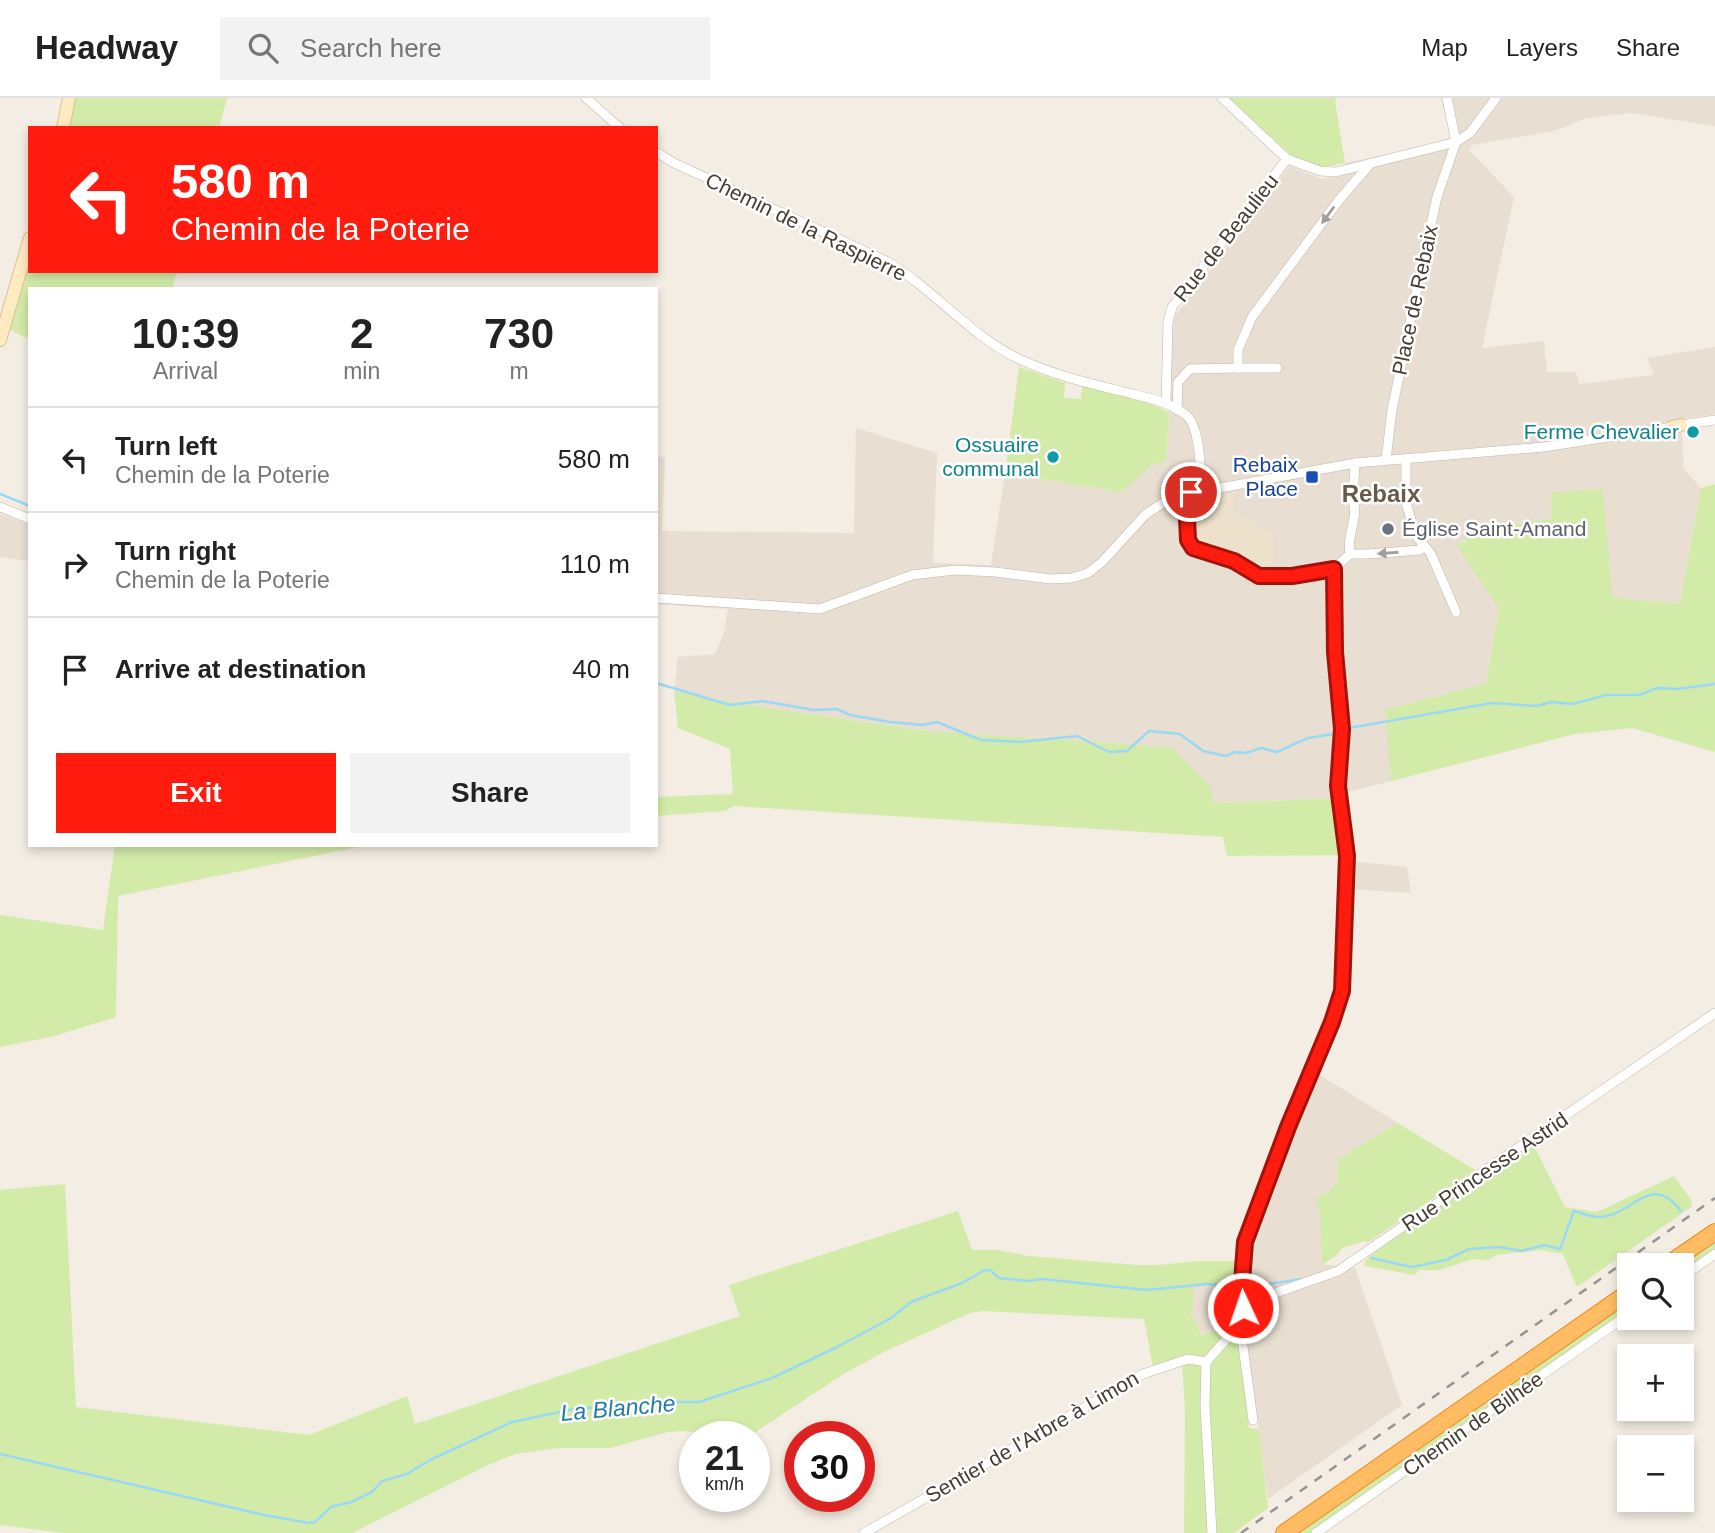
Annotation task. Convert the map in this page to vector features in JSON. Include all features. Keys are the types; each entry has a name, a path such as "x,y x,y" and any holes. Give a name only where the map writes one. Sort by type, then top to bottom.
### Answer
{"highway":[{"path":"1684,1253 1715,1232"},
{"path":"1284,1533 1617,1300"}],"street":[{"path":"63,126 69,98"},
{"path":"586,98 618,126"},
{"path":"1222,98 1287,159 1306,168 1336,172 1456,142 1470,133 1496,98"},
{"path":"1447,98 1456,142"},
{"name":"Place de Rebaix","path":"1386,460 1392,410 1437,197 1456,142"},
{"name":"Chemin de la Raspierre","path":"658,153 886,261 904,272 976,333 1021,360 1077,380 1166,403 1177,410"},
{"name":"Rue de Beaulieu","path":"1166,403 1168,322 1172,307 1287,159"},
{"path":"1238,368 1238,350 1252,317 1339,200 1371,163"},
{"path":"0,340 28,245"},
{"path":"1202,491 1194,425 1187,415 1177,410 1178,382 1190,369 1277,368"},
{"path":"658,598 820,609 912,575 955,570 1051,579 1072,578 1088,573 1102,562 1135,524 1158,504 1191,492 1355,463 1544,447 1715,420"},
{"path":"1406,458 1406,503 1418,538 1431,554 1456,612"},
{"path":"1350,554 1349,538 1355,506 1355,463"},
{"path":"1191,492 1187,518 1188,540 1193,548 1234,561 1259,576 1292,576 1334,569 1350,554 1409,552 1419,550 1423,544"},
{"path":"0,507 28,518"},
{"path":"1254,1420 1240,1324 1245,1242 1342,991 1347,856 1338,786 1342,729 1335,652 1334,569"},
{"name":"Rue Princesse Astrid","path":"1243,1308 1264,1297 1338,1271 1715,1013"},
{"path":"1694,1269 1715,1254"},
{"name":"Chemin de Bilhée","path":"1316,1533 1617,1322"},
{"path":"1212,1529 1205,1406 1206,1362 1240,1324"},
{"name":"Sentier de l'Arbre à Limon","path":"864,1533 1143,1374 1188,1359 1206,1362"}],"shaded area":[{"path":"1441,98 1715,98 1715,126 1631,113 1587,118 1554,131 1472,145 1469,150 1514,197 1482,348 1544,341 1547,372 1576,372 1579,384 1654,375 1647,358 1715,347 1715,414 1681,419 1684,469 1701,488 1680,604 1612,597 1602,489 1552,519 1516,524 1457,544 1499,607 1486,683 1386,710 1391,781 1343,793 1337,798 1213,803 1171,747 927,731 749,705 674,691 678,657 715,654 724,633 728,609 658,604 658,456 665,457 662,531 854,533 856,428 937,453 933,563 991,565 1005,473 1122,492 1151,465 1166,461 1172,320 1289,166 1322,179 1344,175 1345,163 1431,146 1450,137"},
{"path":"1234,493 1235,519 1253,519 1255,528 1273,530 1275,568 1248,565 1194,543 1192,516 1195,503 1206,497"},
{"path":"0,514 28,524 28,561 0,557"},
{"path":"1350,861 1407,867 1411,893 1347,889"},
{"path":"1313,1071 1398,1123 1338,1159 1336,1187 1317,1203 1322,1264 1355,1268 1402,1405 1268,1499 1245,1332 1202,1336 1190,1312 1193,1308 1193,1286 1211,1283 1237,1295 1246,1246"}],"green space":[{"path":"73,98 227,98 220,126 69,126"},
{"path":"1229,98 1336,98 1345,163 1320,168 1298,162"},
{"path":"28,264 28,273 176,273 173,287 28,287 28,338 7,329"},
{"path":"1019,367 1065,383 1064,398 1081,399 1082,385 1152,404 1169,412 1166,461 1151,465 1122,492 1005,473"},
{"path":"1715,484 1715,752 1632,728 1575,734 1391,781 1385,710 1486,683 1499,608 1456,544 1466,542 1464,531 1551,519 1551,493 1603,489 1612,597 1680,604 1701,488"},
{"path":"674,691 749,705 927,731 1171,747 1211,788 1213,803 1337,798 1343,855 1227,856 1223,837 734,806 725,811 658,816 658,797 733,794 730,749 678,728"},
{"path":"115,847 359,847 118,896 116,1017 51,1037 0,1047 0,915 103,930"},
{"path":"1398,1123 1475,1170 1367,1243 1365,1241 1342,1248 1322,1265 1319,1208 1315,1198 1329,1192 1336,1185 1338,1159"},
{"path":"1533,1144 1565,1207 1597,1212 1674,1176 1692,1201 1691,1207 1625,1253 1617,1253 1617,1259 1577,1287 1563,1254 1542,1250 1496,1255 1489,1260 1473,1259 1440,1270 1419,1270 1415,1275 1364,1266 1373,1253"},
{"path":"65,1184 76,1407 309,1435 407,1396 415,1424 740,1316 729,1285 958,1211 972,1250 999,1250 1028,1256 1136,1265 1239,1261 1237,1295 1211,1283 1193,1286 1193,1309 1190,1312 1202,1336 1211,1332 1238,1333 1249,1428 1259,1429 1268,1508 1234,1533 1184,1533 1185,1411 1182,1363 1153,1368 1144,1319 983,1311 970,1313 886,1351 845,1373 770,1422 679,1421 679,1431 610,1448 559,1448 515,1454 352,1533 63,1533 0,1525 0,1190"},
{"path":"1715,1243 1715,1250 1694,1265 1694,1258"},
{"path":"1617,1310 1617,1318 1310,1533 1299,1533"}],"waterway":[{"path":"0,494 28,505"},
{"path":"658,684 730,705 763,701 813,710 837,709 850,715 890,722 923,725 937,722 981,740 1021,742 1077,736 1109,752 1127,751 1149,731 1180,734 1203,751 1226,756 1261,748 1277,752 1308,738 1334,734"},
{"path":"1349,728 1492,703 1537,706 1551,702 1573,704 1606,695 1639,695 1657,688 1677,689 1715,684"},
{"name":"La Blanche","path":"1371,1258 1412,1267 1446,1260 1469,1249 1500,1247 1521,1251 1545,1245 1560,1249 1574,1211 1591,1216 1612,1215 1651,1195 1660,1195 1670,1200 1681,1211"},
{"name":"La Blanche","path":"0,1454 309,1523 315,1522 331,1507 351,1502 372,1492 382,1481 407,1474 430,1460 512,1422 574,1409 699,1402 772,1378 891,1318 911,1302 962,1283 985,1270 990,1270 999,1278 1029,1281 1042,1279 1146,1290 1208,1284 1236,1287"},
{"path":"1247,1287 1302,1279"}],"railway":[{"path":"1241,1533 1715,1198"}],"place":[{"name":"Ferme Chevalier","path":"1693,432"},
{"name":"Ossuaire communal","path":"1053,457"},
{"name":"Rebaix Place","path":"1312,477"},
{"name":"Église Saint-Amand","path":"1388,529"}],"district":[{"name":"Rebaix","path":"1381,494"}],"route":[{"path":"1191,492 1187,518 1188,540 1193,548 1234,561 1259,576 1292,576 1334,569 1335,652 1342,729 1338,786 1347,856 1342,991 1245,1242 1242,1253 1243,1308"}]}
